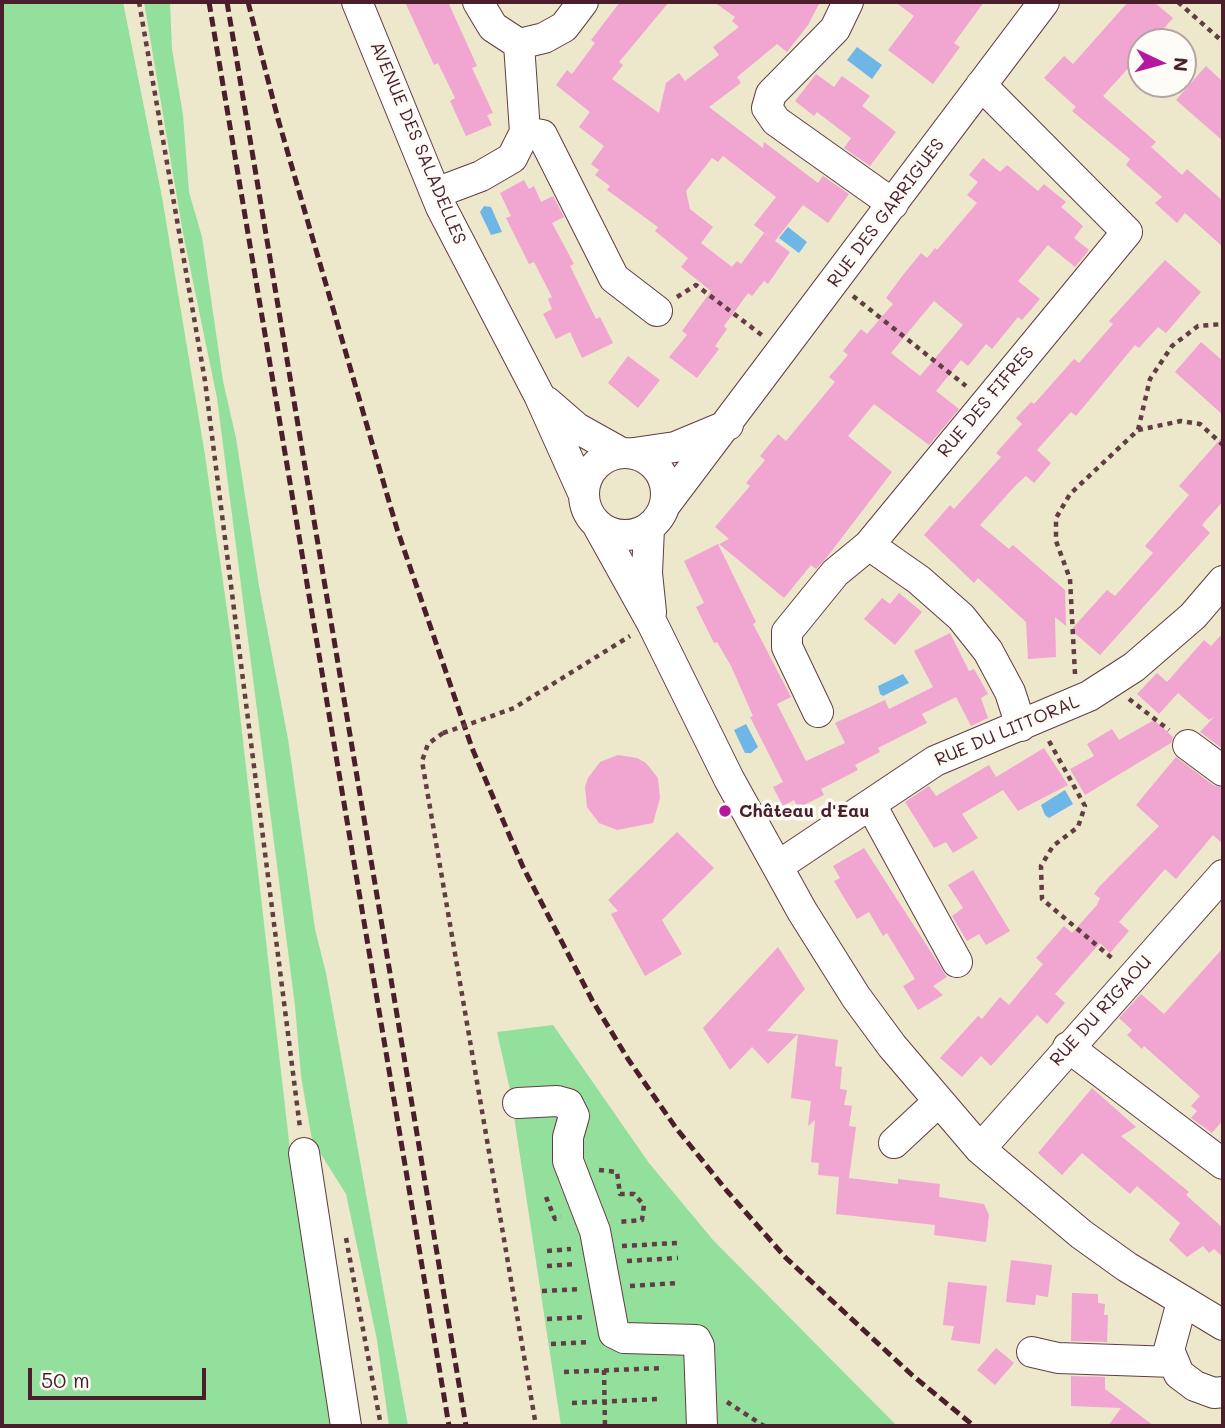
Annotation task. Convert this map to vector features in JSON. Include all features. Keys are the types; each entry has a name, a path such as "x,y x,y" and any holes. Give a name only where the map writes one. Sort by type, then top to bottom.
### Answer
{"street":[{"name":"AVENUE DES SALADELLES","path":"357,2 436,193 539,395 584,495"},
{"path":"478,2 493,27 519,44 544,38 564,27 583,2"},
{"path":"848,2 835,29 771,94 767,108 776,121 893,204"},
{"name":"RUE DES GARRIGUES","path":"657,517 729,425 1044,2"},
{"path":"436,193 481,176 512,158 525,132 525,97 519,44"},
{"name":"RUE DES FIFRES","path":"818,712 787,647 788,632 835,573 869,545 1127,232 981,85"},
{"path":"525,132 542,135 614,278 657,311"},
{"name":"AVENUE DES SALADELLES","path":"539,395 577,428 627,453"},
{"path":"729,425 675,447 627,453 596,464 588,475 584,495 589,515 598,526 652,623 729,779 802,911 856,997 980,1149 1081,1234 1182,1302 1223,1325"},
{"path":"627,453 646,458 664,478 647,573 652,623"},
{"path":"598,526 623,536 657,517"},
{"path":"869,545 919,580 961,617 988,651 1029,723"},
{"name":"RUE DU LITTORAL","path":"778,866 935,761 1077,702 1134,667 1193,616 1223,581"},
{"path":"1188,745 1223,771"},
{"path":"871,805 957,962"},
{"name":"RUE DU RIGAOU","path":"980,1149 1223,875"},
{"path":"1068,1047 1223,1164"},
{"path":"894,1143 939,1102"},
{"path":"518,1103 568,1104 574,1115 568,1138 572,1171 593,1224 614,1333 618,1337 690,1338 699,1346 702,1426"},
{"path":"303,1153 346,1426"},
{"path":"1182,1302 1169,1350 1179,1374 1195,1386 1214,1393 1223,1392"},
{"path":"1032,1352 1058,1358 1174,1362"}],"path":[{"path":"139,2 205,382 303,1153"},
{"path":"1178,2 1223,42"},
{"path":"835,282 986,402"},
{"path":"657,311 696,285 783,351"},
{"path":"1138,430 1150,379 1172,346 1198,326 1223,324"},
{"path":"1077,702 1070,579 1056,541 1056,518 1070,494 1138,430 1181,421 1200,424 1223,445"},
{"path":"536,1426 422,761 428,744 443,733 514,708 652,623"},
{"path":"1109,683 1188,745"},
{"path":"1029,723 1085,806 1078,827 1053,846 1041,866 1042,899 1133,976"},
{"path":"572,1171 617,1172 620,1194 634,1194 644,1205 644,1215 639,1221 593,1224"},
{"path":"346,1237 382,1426"},
{"path":"551,1343 608,1341 618,1337"},
{"path":"564,1372 700,1366"},
{"path":"604,1370 605,1426"},
{"path":"701,1397 717,1396 764,1426"},
{"path":"572,1403 659,1399"}],"green space":[{"path":"2,2 123,2 162,197 205,455 232,645 293,1176 334,1426 2,1426"},
{"path":"144,2 170,2 172,49 183,115 189,192 202,237 223,381 236,438 259,586 288,739 315,929 326,973 408,1426 389,1426 377,1340 346,1194 312,1140 301,1076 295,1006 217,398 183,233"},
{"path":"553,1025 649,1163 713,1240 897,1426 561,1426 510,1090 497,1032"}],"water":[{"path":"857,47 882,65 872,79 847,60"},
{"path":"484,206 491,207 502,232 491,235 480,212"},
{"path":"788,227 807,242 799,253 779,238"},
{"path":"903,674 909,683 883,696 880,694 878,686"},
{"path":"746,724 758,747 751,753 745,753 734,730"},
{"path":"1065,790 1073,804 1049,818 1041,805"}],"building":[{"path":"405,2 448,2 477,66 472,68 493,113 487,115 492,125 466,136 450,101 455,98 438,63 434,65"},
{"path":"620,2 669,2 619,62 623,65 612,79 659,113 666,83 679,73 685,81 719,55 713,47 739,27 732,21 735,17 714,2 820,2 808,25 787,52 777,44 737,77 741,83 709,107 763,148 764,142 818,183 823,176 849,194 828,223 803,205 775,241 754,225 776,197 723,156 718,162 712,158 686,191 690,209 713,227 701,243 732,267 737,261 741,264 764,233 790,252 768,284 764,281 752,296 748,293 724,326 727,329 715,346 719,349 697,378 669,357 687,335 682,331 711,291 681,267 688,258 655,231 658,227 607,190 610,186 595,175 599,170 591,164 604,146 579,127 590,112 556,85 567,70 572,74 595,43 591,40"},
{"path":"895,2 984,2 954,43 960,47 933,84 888,50 914,16"},
{"path":"1128,2 1154,2 1173,18 1164,28 1127,28 1127,69 1103,96 1156,142 1151,147 1182,175 1187,169 1223,201 1223,247 1185,213 1177,223 1155,203 1162,197 1126,165 1130,159 1072,111 1076,107 1044,78 1064,56 1073,64"},
{"path":"1206,66 1223,82 1223,141 1176,100 1197,98 1197,76"},
{"path":"816,74 834,87 842,76 870,96 862,106 896,132 870,166 844,148 851,138 817,112 814,116 795,101"},
{"path":"983,158 1000,172 1007,165 1038,191 1044,184 1066,202 1061,207 1083,226 1074,238 1089,250 1075,267 1048,245 1018,281 1040,299 1022,320 1018,317 992,349 986,344 968,366 961,360 936,391 959,409 929,445 874,404 848,436 892,472 827,557 816,569 811,565 784,598 719,544 729,539 715,527 750,486 746,483 765,460 760,456 778,434 786,441 835,382 829,377 848,355 843,351 861,329 867,334 893,304 886,298 903,275 921,253 927,258 935,248 937,250 977,203 967,195 978,182 969,175","holes":["934,301 963,325 920,376 891,353"]},
{"path":"524,180 529,189 534,186 541,202 553,196 564,217 552,223 574,264 570,266 596,319 600,317 613,343 582,358 570,332 556,339 543,314 552,309 548,299 552,297 534,262 529,264 506,218 511,216 500,193"},
{"path":"1165,260 1201,292 1166,333 1158,327 1139,348 1135,345 1076,416 1071,412 1037,450 1051,463 1034,483 1026,476 980,525 1009,549 1013,545 1065,590 1066,626 1055,617 1056,657 1028,659 1026,622 978,578 974,583 924,535 950,505 954,509 1001,457 996,453 1022,424 1016,418 1031,402 1034,404 1074,359 1079,363 1113,324 1109,321"},
{"path":"1201,342 1223,361 1223,415 1175,372"},
{"path":"628,356 660,380 638,408 608,383"},
{"path":"1223,436 1223,501 1202,525 1210,533 1100,655 1071,630 1107,590 1115,596 1153,553 1145,546 1189,495 1179,486"},
{"path":"718,544 756,622 753,624 791,697 777,704 806,761 845,743 835,723 885,700 889,709 933,687 914,651 950,633 969,671 974,669 988,694 981,698 988,718 971,726 956,697 922,714 927,723 878,748 880,752 855,765 858,770 821,789 824,795 798,808 794,800 783,806 773,787 783,782 750,717 753,716 731,666 717,642 714,643 696,607 704,603 684,561"},
{"path":"899,593 922,612 895,645 864,619 882,598 890,604"},
{"path":"1223,633 1223,749 1200,732 1215,716 1209,720 1178,693 1159,714 1137,694 1157,673 1167,682 1204,640 1211,646"},
{"path":"1154,720 1173,737 1171,743 1085,795 1070,769 1094,756 1087,744 1112,729 1119,740"},
{"path":"1044,748 1068,785 1018,811 1003,790 962,814 978,838 953,853 946,842 934,848 905,802 929,786 936,796 989,765 996,777"},
{"path":"618,755 637,758 646,763 658,778 660,798 653,823 617,830 599,823 587,807 585,787 588,778 600,762"},
{"path":"1176,757 1213,785 1223,788 1223,844 1213,835 1176,879 1165,869 1119,922 1129,931 1110,953 1100,943 1055,994 1065,1003 1047,1024 1037,1015 991,1066 981,1056 962,1077 940,1058 978,1016 982,1019 1000,997 1009,1005 1043,964 1036,958 1064,926 1072,933 1097,905 1100,898 1094,894 1099,887 1159,826 1136,805"},
{"path":"677,832 714,868 662,920 682,954 645,976 611,914 618,911 608,900"},
{"path":"864,848 947,977 933,986 943,995 918,1010 903,986 915,979 887,933 883,936 869,912 857,919 834,881 840,878 833,866"},
{"path":"973,870 1010,931 986,945 979,934 967,941 952,916 963,908 948,885"},
{"path":"778,947 805,989 767,1031 798,1034 768,1064 752,1047 730,1070 703,1028"},
{"path":"1223,948 1223,1120 1212,1133 1191,1118 1197,1111 1191,1106 1200,1096 1144,1046 1142,1049 1127,1035 1132,1030 1119,1018 1141,994 1164,1014"},
{"path":"798,1034 838,1040 835,1066 842,1067 840,1089 847,1090 844,1105 852,1106 849,1126 856,1127 849,1178 898,1184 898,1179 940,1184 939,1197 984,1204 989,1215 986,1242 934,1235 935,1225 836,1214 839,1177 818,1175 819,1163 811,1162 815,1120 808,1126 811,1101 791,1098"},
{"path":"1092,1088 1136,1127 1121,1136 1189,1192 1186,1195 1223,1228 1223,1257 1214,1249 1209,1253 1203,1246 1187,1257 1169,1240 1180,1223 1137,1186 1130,1194 1082,1153 1062,1175 1038,1153"},
{"path":"1011,1260 1052,1265 1048,1297 1036,1295 1035,1305 1006,1302"},
{"path":"948,1282 987,1286 980,1344 951,1340 954,1326 943,1325"},
{"path":"1072,1293 1098,1294 1098,1303 1105,1304 1104,1315 1108,1315 1107,1342 1071,1341"},
{"path":"996,1348 1014,1363 995,1385 977,1370"},
{"path":"1071,1376 1105,1377 1105,1389 1154,1426 1108,1426 1121,1408 1071,1406"}],"railway":[{"path":"209,2 449,1426"},
{"path":"227,2 466,1426"},
{"path":"248,2 278,119 397,529 472,748 523,867 592,1000 628,1059 676,1128 786,1258 912,1375 974,1426"}],"place":[{"name":"Château d'Eau","path":"725,811"}]}
